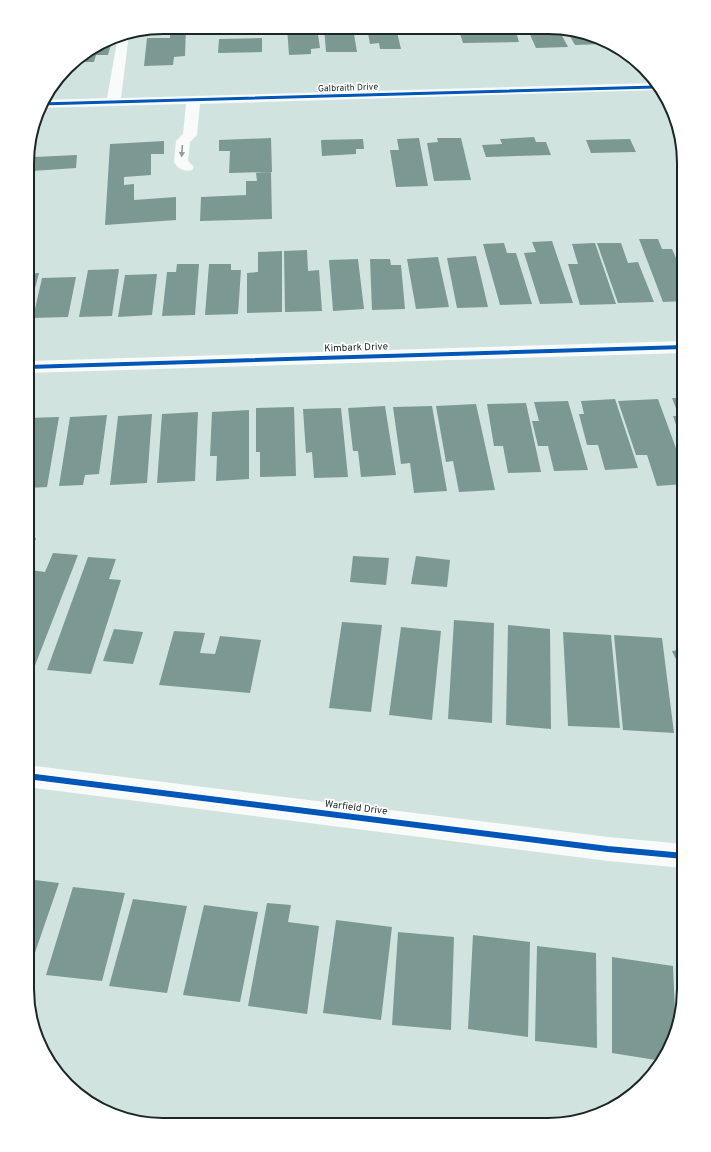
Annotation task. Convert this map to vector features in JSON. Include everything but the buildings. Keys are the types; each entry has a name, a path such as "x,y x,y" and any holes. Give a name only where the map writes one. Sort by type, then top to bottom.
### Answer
{"street":[{"path":"113,102 123,40"},
{"name":"Galbraith Drive","path":"48,104 652,87"},
{"path":"193,100 194,145 196,160 187,170 181,162 183,141 194,145"},
{"name":"Kimbark Drive","path":"34,367 677,348"},
{"name":"Warfield Drive","path":"34,777 600,848 677,855"}],"cycle path":[{"path":"48,104 652,87"},
{"path":"34,367 677,347"},
{"path":"34,777 608,849 677,855"}]}
